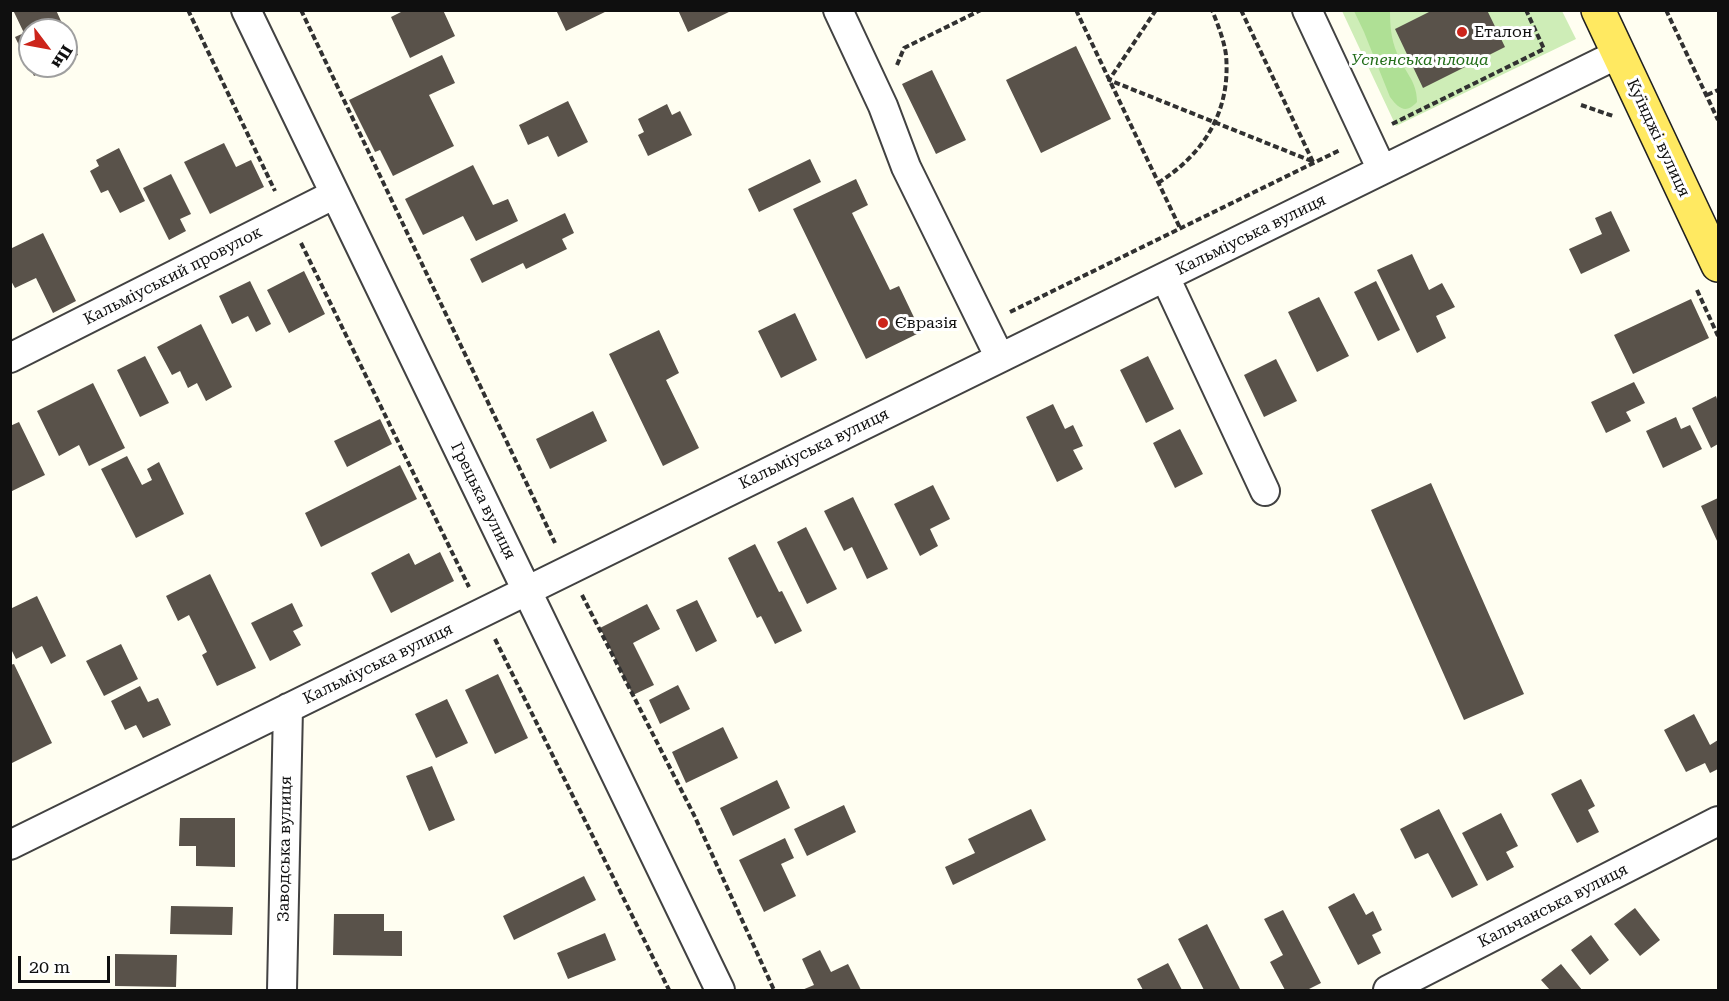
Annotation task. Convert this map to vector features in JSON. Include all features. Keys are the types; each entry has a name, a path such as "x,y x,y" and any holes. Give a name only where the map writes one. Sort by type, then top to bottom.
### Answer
{"main road":[{"name":"Куїнджі вулиця","path":"1598,10 1719,265"}],"street":[{"name":"Грецька вулиця","path":"246,10 720,990"},
{"path":"838,10 883,106 906,167 1000,358"},
{"path":"1307,10 1383,170"},
{"name":"Кальміуська вулиця","path":"10,844 1618,54"},
{"name":"Кальміуський провулок","path":"10,358 335,194"},
{"path":"1165,277 1265,491"},
{"name":"Заводська вулиця","path":"282,990 288,708"},
{"name":"Кальчанська вулиця","path":"1388,990 1719,820"}],"path":[{"path":"188,10 669,990"},
{"path":"301,10 526,484 694,815 774,990"},
{"path":"883,106 904,48 981,10"},
{"path":"1076,10 1180,228"},
{"path":"1109,80 1156,10"},
{"path":"1158,183 1176,171 1204,141 1215,123 1223,100 1226,53 1212,10"},
{"path":"1241,10 1314,162"},
{"path":"984,324 1544,49 1526,10"},
{"path":"1666,10 1719,120"},
{"path":"1109,80 1314,162"},
{"path":"1707,95 1719,90"},
{"path":"1578,104 1615,117"}],"green space":[{"name":"Успенська площа","path":"1342,11 1562,11 1576,39 1396,126"},
{"path":"1354,11 1390,11 1391,32 1395,48 1415,88 1417,102 1413,106 1406,109 1400,107 1390,97"}],"building":[{"path":"13,10 56,10 60,18 18,18 18,20"},
{"path":"405,10 443,10 455,36 410,58 391,17"},
{"path":"556,10 609,10 566,31"},
{"path":"678,10 733,10 688,32"},
{"path":"1433,10 1487,10 1505,47 1423,88 1395,29"},
{"path":"1076,46 1111,119 1041,153 1006,80"},
{"path":"442,55 455,83 429,95 454,146 393,176 380,150 375,152 349,100"},
{"path":"932,70 966,140 936,154 902,84"},
{"path":"568,101 588,142 558,157 548,136 528,145 519,125"},
{"path":"667,104 672,115 680,111 692,135 648,156 638,135 644,132 638,119"},
{"path":"224,143 236,167 251,160 264,187 210,214 184,162"},
{"path":"119,148 145,201 120,213 108,190 101,193 90,171 99,166 96,160"},
{"path":"810,159 821,182 759,212 748,189"},
{"path":"473,165 493,205 508,199 518,221 476,241 463,216 423,235 405,199"},
{"path":"171,174 191,214 180,219 186,231 169,240 143,188"},
{"path":"856,179 868,205 852,213 890,290 899,286 921,332 866,359 793,209"},
{"path":"1611,211 1630,251 1581,274 1569,249 1602,234 1595,218"},
{"path":"565,213 574,233 562,239 567,249 526,269 523,263 482,283 470,259"},
{"path":"43,233 76,301 53,313 36,278 15,288 10,279 10,249"},
{"path":"1412,254 1429,290 1442,283 1455,307 1436,316 1446,338 1417,353 1377,270"},
{"path":"304,271 325,314 289,333 267,290"},
{"path":"250,281 271,324 256,332 248,316 232,324 219,296"},
{"path":"1376,281 1400,330 1378,341 1354,292"},
{"path":"1319,297 1349,356 1317,372 1288,312"},
{"path":"1691,299 1709,338 1633,374 1614,335"},
{"path":"795,313 817,360 781,378 758,331"},
{"path":"201,324 232,387 206,401 197,383 188,388 180,371 172,375 157,347"},
{"path":"659,330 679,373 666,380 699,448 663,466 609,354"},
{"path":"145,356 169,403 140,417 117,370"},
{"path":"1148,356 1174,409 1146,423 1120,370"},
{"path":"1276,359 1297,401 1264,417 1244,375"},
{"path":"1634,382 1645,403 1626,412 1631,421 1606,433 1591,402"},
{"path":"93,383 125,448 89,466 79,445 59,456 37,411"},
{"path":"1716,396 1718,444 1711,448 1692,408"},
{"path":"1053,404 1065,429 1073,425 1083,446 1073,450 1083,469 1057,482 1026,417"},
{"path":"593,411 607,441 550,469 536,439"},
{"path":"1676,417 1681,429 1690,425 1702,449 1663,468 1646,431"},
{"path":"380,419 392,444 347,467 334,441"},
{"path":"19,422 45,475 10,492 10,426"},
{"path":"1180,429 1203,474 1175,488 1153,443"},
{"path":"127,456 142,485 152,480 147,469 159,462 184,514 136,538 101,469"},
{"path":"400,465 417,499 321,547 305,513"},
{"path":"1431,483 1524,694 1464,720 1371,510"},
{"path":"933,485 950,519 930,529 938,546 920,556 894,504"},
{"path":"853,497 888,569 867,579 852,547 844,551 824,511"},
{"path":"1718,498 1718,543 1701,506"},
{"path":"806,527 837,589 807,604 777,542"},
{"path":"755,544 802,631 775,644 761,616 757,618 728,558"},
{"path":"440,552 454,581 391,613 371,573 409,553 415,565"},
{"path":"210,574 256,668 217,686 202,655 207,652 189,615 178,621 166,596"},
{"path":"37,596 66,656 51,664 42,646 16,659 10,647 10,609"},
{"path":"697,600 717,641 696,652 676,610"},
{"path":"292,603 303,626 293,631 301,645 270,661 251,623"},
{"path":"647,604 660,629 633,643 654,685 633,695 600,628"},
{"path":"121,644 138,679 104,696 86,661"},
{"path":"14,664 52,743 10,764 10,665"},
{"path":"498,674 528,738 495,754 465,690"},
{"path":"678,685 690,709 660,724 649,700"},
{"path":"140,686 148,702 158,698 171,725 143,738 136,725 125,730 111,701"},
{"path":"447,699 468,743 436,758 415,714"},
{"path":"1694,714 1710,745 1718,740 1718,769 1710,773 1705,763 1686,772 1664,730"},
{"path":"723,727 738,758 686,783 672,752"},
{"path":"432,766 455,820 429,831 406,776"},
{"path":"1581,779 1595,806 1588,810 1599,832 1577,843 1551,794"},
{"path":"777,780 790,808 733,836 720,808"},
{"path":"844,805 856,832 807,856 794,829"},
{"path":"1031,809 1046,840 953,885 945,867 975,853 968,839"},
{"path":"1439,809 1478,885 1452,898 1428,853 1415,859 1400,829"},
{"path":"1501,813 1518,846 1506,852 1514,867 1487,881 1462,833"},
{"path":"180,818 235,818 235,867 196,866 196,846 179,846"},
{"path":"785,838 794,858 781,864 796,896 764,912 739,860"},
{"path":"584,876 596,900 514,940 503,916"},
{"path":"1354,893 1366,915 1373,911 1382,930 1372,935 1381,953 1358,965 1328,907"},
{"path":"171,906 233,907 232,935 170,934"},
{"path":"1635,908 1660,940 1640,956 1614,924"},
{"path":"1283,910 1321,983 1307,990 1285,990 1270,962 1283,955 1264,919"},
{"path":"334,914 384,914 384,931 402,931 402,956 333,955"},
{"path":"1207,924 1240,989 1238,990 1204,990 1178,939"},
{"path":"605,933 616,960 568,979 557,953"},
{"path":"1591,935 1609,960 1590,975 1571,950"},
{"path":"820,950 831,972 848,964 861,990 802,990 814,985 802,959"},
{"path":"115,954 177,955 176,987 115,986"},
{"path":"1168,963 1182,990 1143,990 1137,979"},
{"path":"1561,964 1582,990 1550,990 1541,980"}],"place":[{"name":"Еталон","path":"1462,32"},
{"name":"Євразія","path":"883,323"}]}
